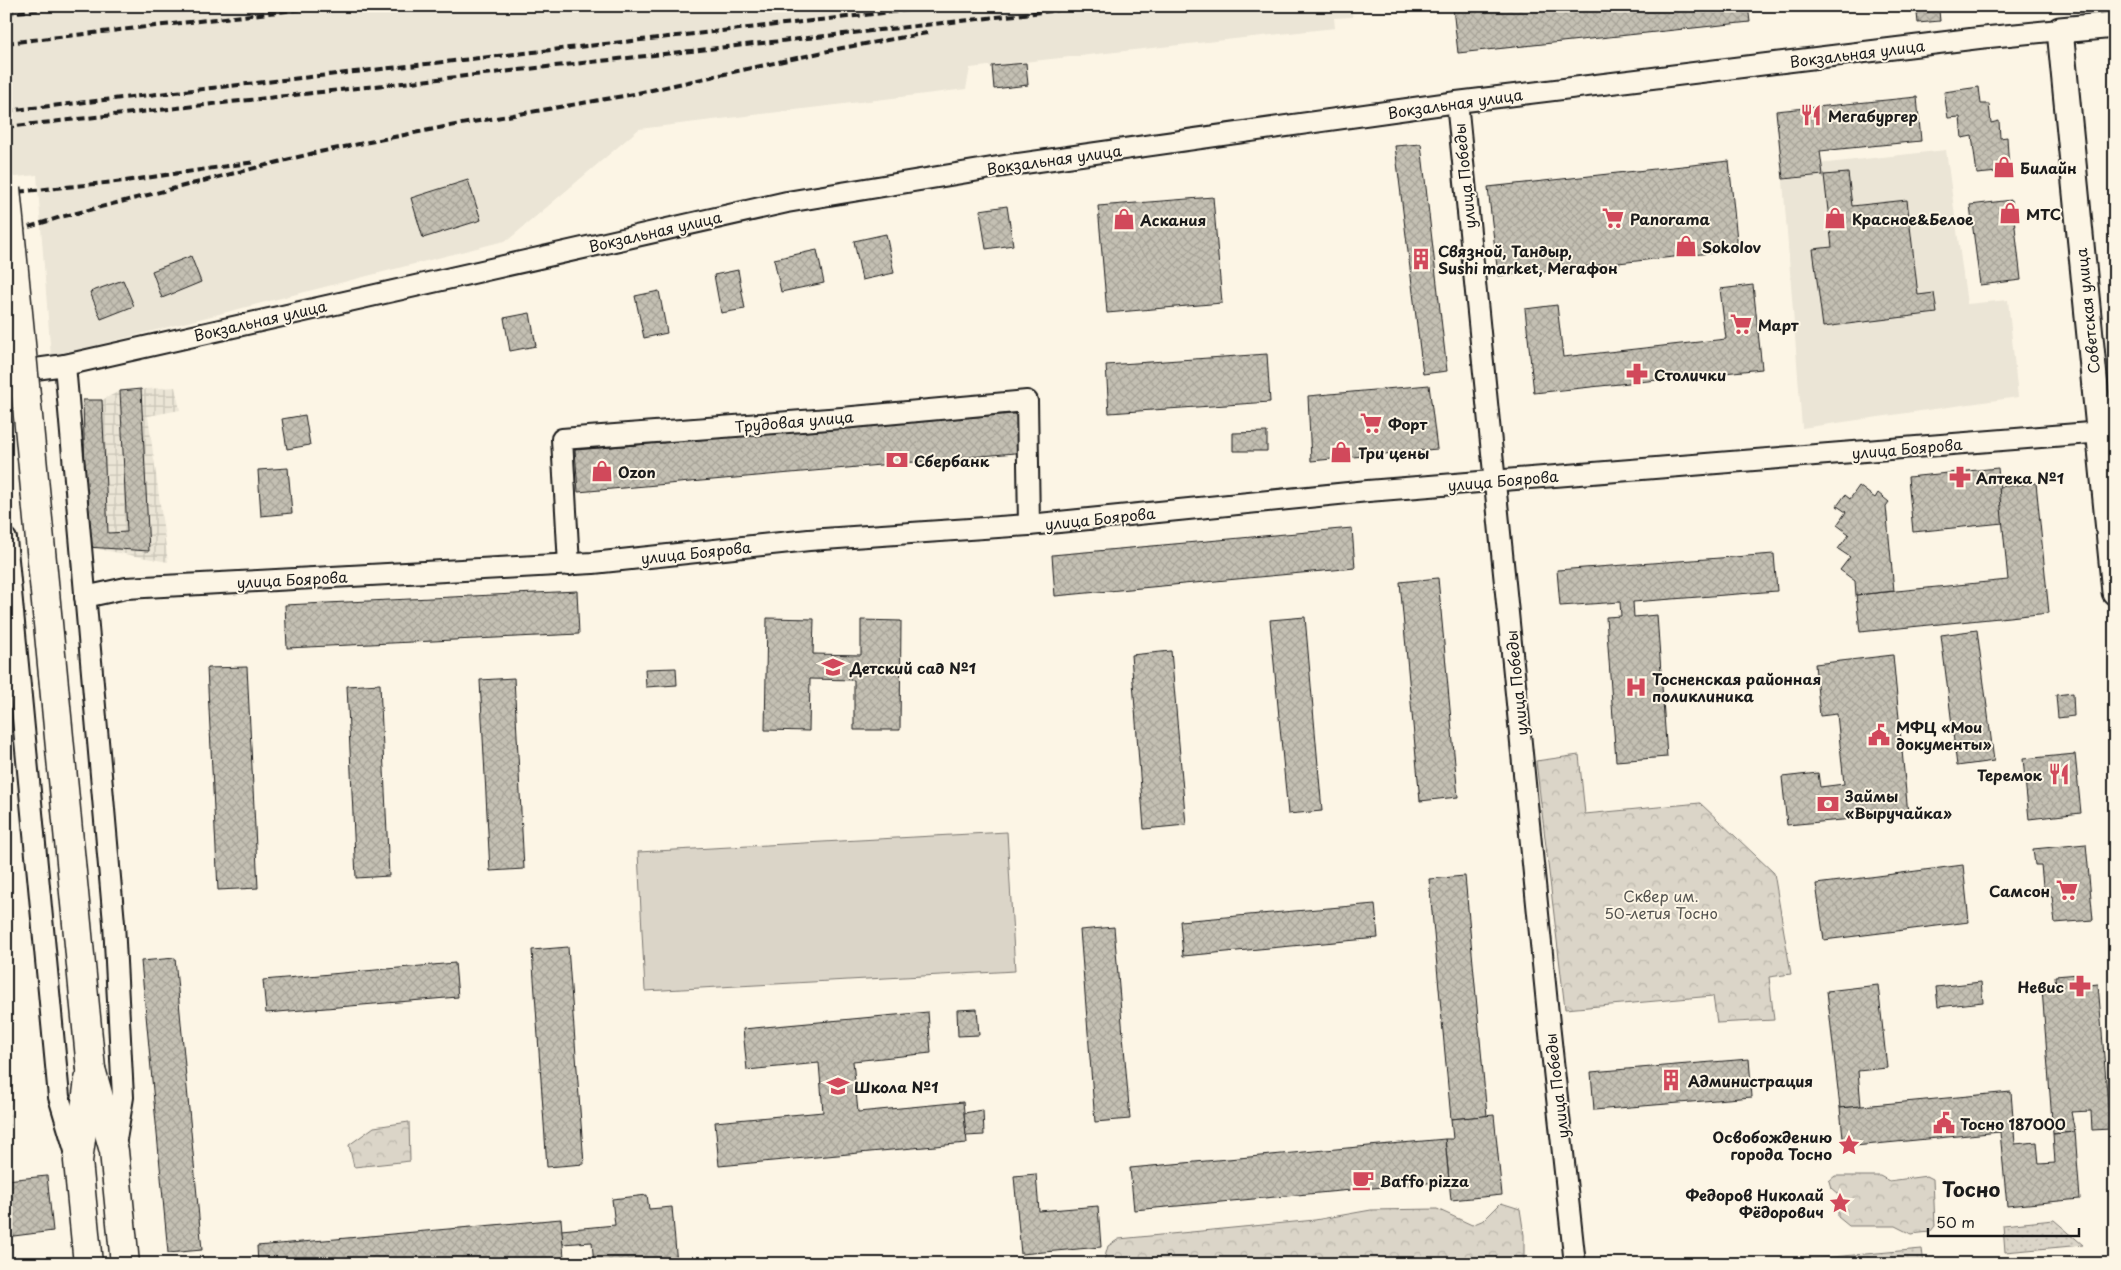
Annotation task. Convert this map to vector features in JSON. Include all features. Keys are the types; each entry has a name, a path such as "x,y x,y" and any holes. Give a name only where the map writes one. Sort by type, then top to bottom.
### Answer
{"main road":[{"path":"6,188 91,1069 114,1151 125,1264"},
{"path":"88,1264 78,1161 91,1069"}],"street":[{"name":"Вокзальная улица","path":"6,373 65,365 787,202 1010,165 1457,102 1921,45 2115,25"},
{"name":"Советская улица","path":"2060,30 2107,432 2115,592"},
{"name":"улица Победы","path":"1457,102 1549,1024 1576,1264"},
{"path":"65,365 114,923 123,1096 114,1151"},
{"name":"Трудовая улица","path":"569,565 562,439 1027,401 1029,525"},
{"name":"улица Боярова","path":"85,597 126,588 569,565 809,540 1029,525 1496,480 2107,432"},
{"path":"6,538 59,1097 78,1161"}],"shaded area":[{"path":"6,6 1349,6 1353,17 1334,18 1335,28 970,68 966,89 639,129 508,240 51,357 37,175 6,178"},
{"path":"1946,150 1967,304 2008,300 2018,397 1802,428 1782,168"},
{"path":"175,387 180,410 148,416 168,562 87,547 83,401 102,400 120,391"},
{"path":"6,907 12,1167 6,1168"}],"green space":[{"name":"Сквер им. 50-летия Тосно","path":"1579,755 1585,814 1700,803 1774,873 1791,974 1769,977 1774,1020 1717,1023 1713,996 1565,1009 1536,761"},
{"path":"1007,832 1015,971 645,991 638,852"},
{"path":"409,1122 410,1161 354,1167 349,1145 374,1127"},
{"path":"1835,1176 1880,1176 1889,1181 1927,1176 1933,1179 1935,1226 1930,1232 1911,1234 1895,1226 1849,1226 1838,1217 1838,1194 1831,1188 1829,1181"},
{"path":"1501,1203 1520,1209 1524,1235 1524,1259 1518,1264 1103,1264 1108,1246 1119,1239 1315,1220 1371,1210 1437,1209 1472,1225 1484,1220"},
{"path":"2054,1220 2083,1245 2005,1252 2003,1225"},
{"path":"1922,1249 1924,1264 1753,1264"}],"building":[{"path":"1748,6 1750,22 1458,53 1453,8"},
{"path":"1939,11 1940,21 1918,23 1917,13"},
{"path":"1026,63 1028,85 994,89 992,66"},
{"path":"1979,87 1981,104 1989,104 1991,123 1999,121 2000,138 2007,137 2009,171 1977,174 1972,136 1962,138 1960,117 1948,118 1944,92"},
{"path":"1917,97 1921,141 1820,151 1823,175 1783,179 1776,111"},
{"name":"Связной, Тандыр, Sushi market, Мегафон","path":"1421,144 1447,371 1423,374 1395,146"},
{"name":"Panorama","path":"1729,161 1738,250 1498,276 1488,187"},
{"path":"1848,173 1852,206 1907,200 1918,295 1934,293 1937,313 1823,327 1813,249 1832,247 1824,175"},
{"path":"468,180 481,220 423,238 411,198"},
{"path":"1213,197 1222,303 1107,313 1098,206"},
{"path":"2012,200 2021,280 1980,285 1970,205"},
{"path":"1007,206 1013,245 986,249 980,210"},
{"path":"886,234 894,273 862,280 854,241"},
{"path":"817,250 824,283 781,292 774,259"},
{"path":"191,256 201,282 162,298 152,271"},
{"path":"738,270 745,309 721,313 714,275"},
{"path":"123,280 134,306 101,319 90,292"},
{"name":"Март","path":"1753,285 1762,369 1534,393 1525,309 1557,305 1563,357 1726,339 1720,289"},
{"path":"659,291 667,333 644,338 635,296"},
{"path":"530,313 536,346 510,351 504,318"},
{"path":"1267,354 1270,402 1109,413 1106,365"},
{"name":"Форт","path":"1429,385 1437,449 1311,461 1308,396"},
{"path":"141,389 149,551 87,547 83,400 102,400 108,533 127,532 120,391"},
{"path":"1024,413 1026,452 578,492 575,450"},
{"path":"305,415 310,445 287,449 282,419"},
{"path":"1267,432 1267,451 1233,451 1233,433"},
{"path":"288,468 292,513 261,516 258,470"},
{"path":"1998,468 2003,523 1913,532 1908,477"},
{"path":"2036,483 2049,613 1860,632 1856,595 2008,580 1999,487"},
{"path":"1859,486 1875,498 1878,493 1889,502 1886,506 1894,591 1856,595 1855,581 1840,570 1850,557 1838,549 1849,534 1837,525 1846,512 1837,506 1845,495 1850,499"},
{"path":"1352,528 1355,568 1055,596 1052,555"},
{"name":"Тосненская районная поликлиника","path":"1774,554 1777,591 1633,602 1634,617 1657,615 1667,757 1616,761 1606,617 1621,616 1620,602 1560,606 1557,570"},
{"path":"1438,578 1458,797 1420,801 1400,582"},
{"path":"577,591 579,634 287,648 285,605"},
{"path":"1305,617 1322,811 1288,814 1270,620"},
{"name":"Детский сад №1","path":"767,618 814,619 813,654 861,655 861,620 901,621 900,730 854,730 854,680 810,679 809,731 765,730"},
{"path":"1977,630 1994,761 1957,766 1941,635"},
{"path":"1171,651 1186,825 1144,829 1131,655"},
{"path":"1893,655 1908,814 1787,825 1782,777 1818,773 1820,787 1844,784 1837,714 1820,716 1815,664"},
{"path":"247,667 258,888 218,890 207,668"},
{"path":"676,668 677,685 646,687 645,669"},
{"path":"514,678 524,869 490,871 480,680"},
{"path":"380,684 389,876 356,878 347,686"},
{"path":"2073,693 2074,716 2058,718 2056,695"},
{"path":"2075,754 2081,813 2029,819 2023,759"},
{"name":"Самсон","path":"2086,844 2093,920 2055,923 2052,896 2044,896 2041,865 2035,865 2033,849"},
{"path":"1963,865 1969,922 1824,940 1816,884"},
{"path":"1465,876 1487,1116 1451,1119 1429,879"},
{"path":"1375,904 1378,938 1183,956 1180,921"},
{"path":"1114,927 1130,1119 1095,1122 1080,930"},
{"path":"568,947 584,1164 547,1167 532,950"},
{"path":"175,958 202,1250 168,1253 141,961"},
{"path":"455,963 458,997 266,1013 263,980"},
{"path":"2079,974 2080,986 2098,984 2110,1129 2092,1130 2091,1111 2071,1112 2075,1132 2053,1134 2042,989 2056,987 2055,976"},
{"path":"1981,982 1983,1002 1938,1007 1936,987"},
{"path":"1878,985 1887,1068 1858,1071 1861,1106 1840,1108 1827,991"},
{"path":"977,1009 979,1035 958,1036 957,1010"},
{"name":"Школа №1","path":"928,1012 931,1053 853,1061 858,1112 963,1102 967,1143 719,1166 715,1122 823,1112 819,1063 747,1070 743,1029"},
{"name":"Администрация","path":"1749,1059 1752,1097 1594,1110 1591,1072"},
{"path":"2011,1092 2015,1144 2037,1142 2039,1164 2055,1163 2053,1134 2075,1132 2080,1199 2007,1206 2000,1132 1844,1147 1840,1108"},
{"path":"983,1110 984,1135 966,1136 964,1113"},
{"path":"1494,1115 1502,1195 1451,1200 1445,1139 1453,1139 1451,1119"},
{"path":"1445,1139 1449,1181 1134,1210 1130,1168"},
{"path":"1036,1174 1039,1211 1098,1206 1101,1247 1021,1254 1014,1176"},
{"path":"47,1176 53,1231 6,1237 6,1180"},
{"path":"647,1195 649,1209 672,1207 677,1264 594,1264 592,1242 562,1244 561,1230 615,1225 612,1199"},
{"path":"561,1219 564,1258 497,1264 258,1264 257,1246"}],"railway":[{"path":"6,13 73,6"},
{"path":"6,43 330,6"},
{"path":"6,111 945,6"},
{"path":"6,127 1096,6"},
{"path":"6,234 61,217 314,153 444,127 629,95 842,48 927,33"},
{"path":"6,193 125,181 255,162"}],"place":[{"name":"Мегабургер","path":"1811,115"},
{"name":"Билайн","path":"2004,167"},
{"name":"МТС","path":"2010,213"},
{"name":"Panorama","path":"1613,218"},
{"name":"Красное&Белое","path":"1835,218"},
{"name":"Аскания","path":"1124,219"},
{"name":"Sokolov","path":"1686,246"},
{"name":"Связной, Тандыр, Sushi market, Мегафон","path":"1421,259"},
{"name":"Март","path":"1741,324"},
{"name":"Столички","path":"1637,374"},
{"name":"Форт","path":"1371,423"},
{"name":"Три цены","path":"1341,452"},
{"name":"Сбербанк","path":"897,460"},
{"name":"Ozon","path":"602,471"},
{"name":"Аптека №1","path":"1960,477"},
{"name":"Детский сад №1","path":"833,667"},
{"name":"Тосненская районная поликлиника","path":"1636,687"},
{"name":"МФЦ «Мои документы»","path":"1879,735"},
{"name":"Теремок","path":"2059,774"},
{"name":"Займы «Выручайка»","path":"1828,804"},
{"name":"Самсон","path":"2067,890"},
{"name":"Невис","path":"2080,986"},
{"name":"Администрация","path":"1671,1080"},
{"name":"Школа №1","path":"838,1086"},
{"name":"Тосно 187000","path":"1944,1123"},
{"name":"Освобождению города Тосно","path":"1849,1145"},
{"name":"Baffo pizza","path":"1363,1180"},
{"name":"Федоров Николай Фёдорович","path":"1840,1203"}],"district":[{"name":"Тосно","path":"1971,1189"}]}
